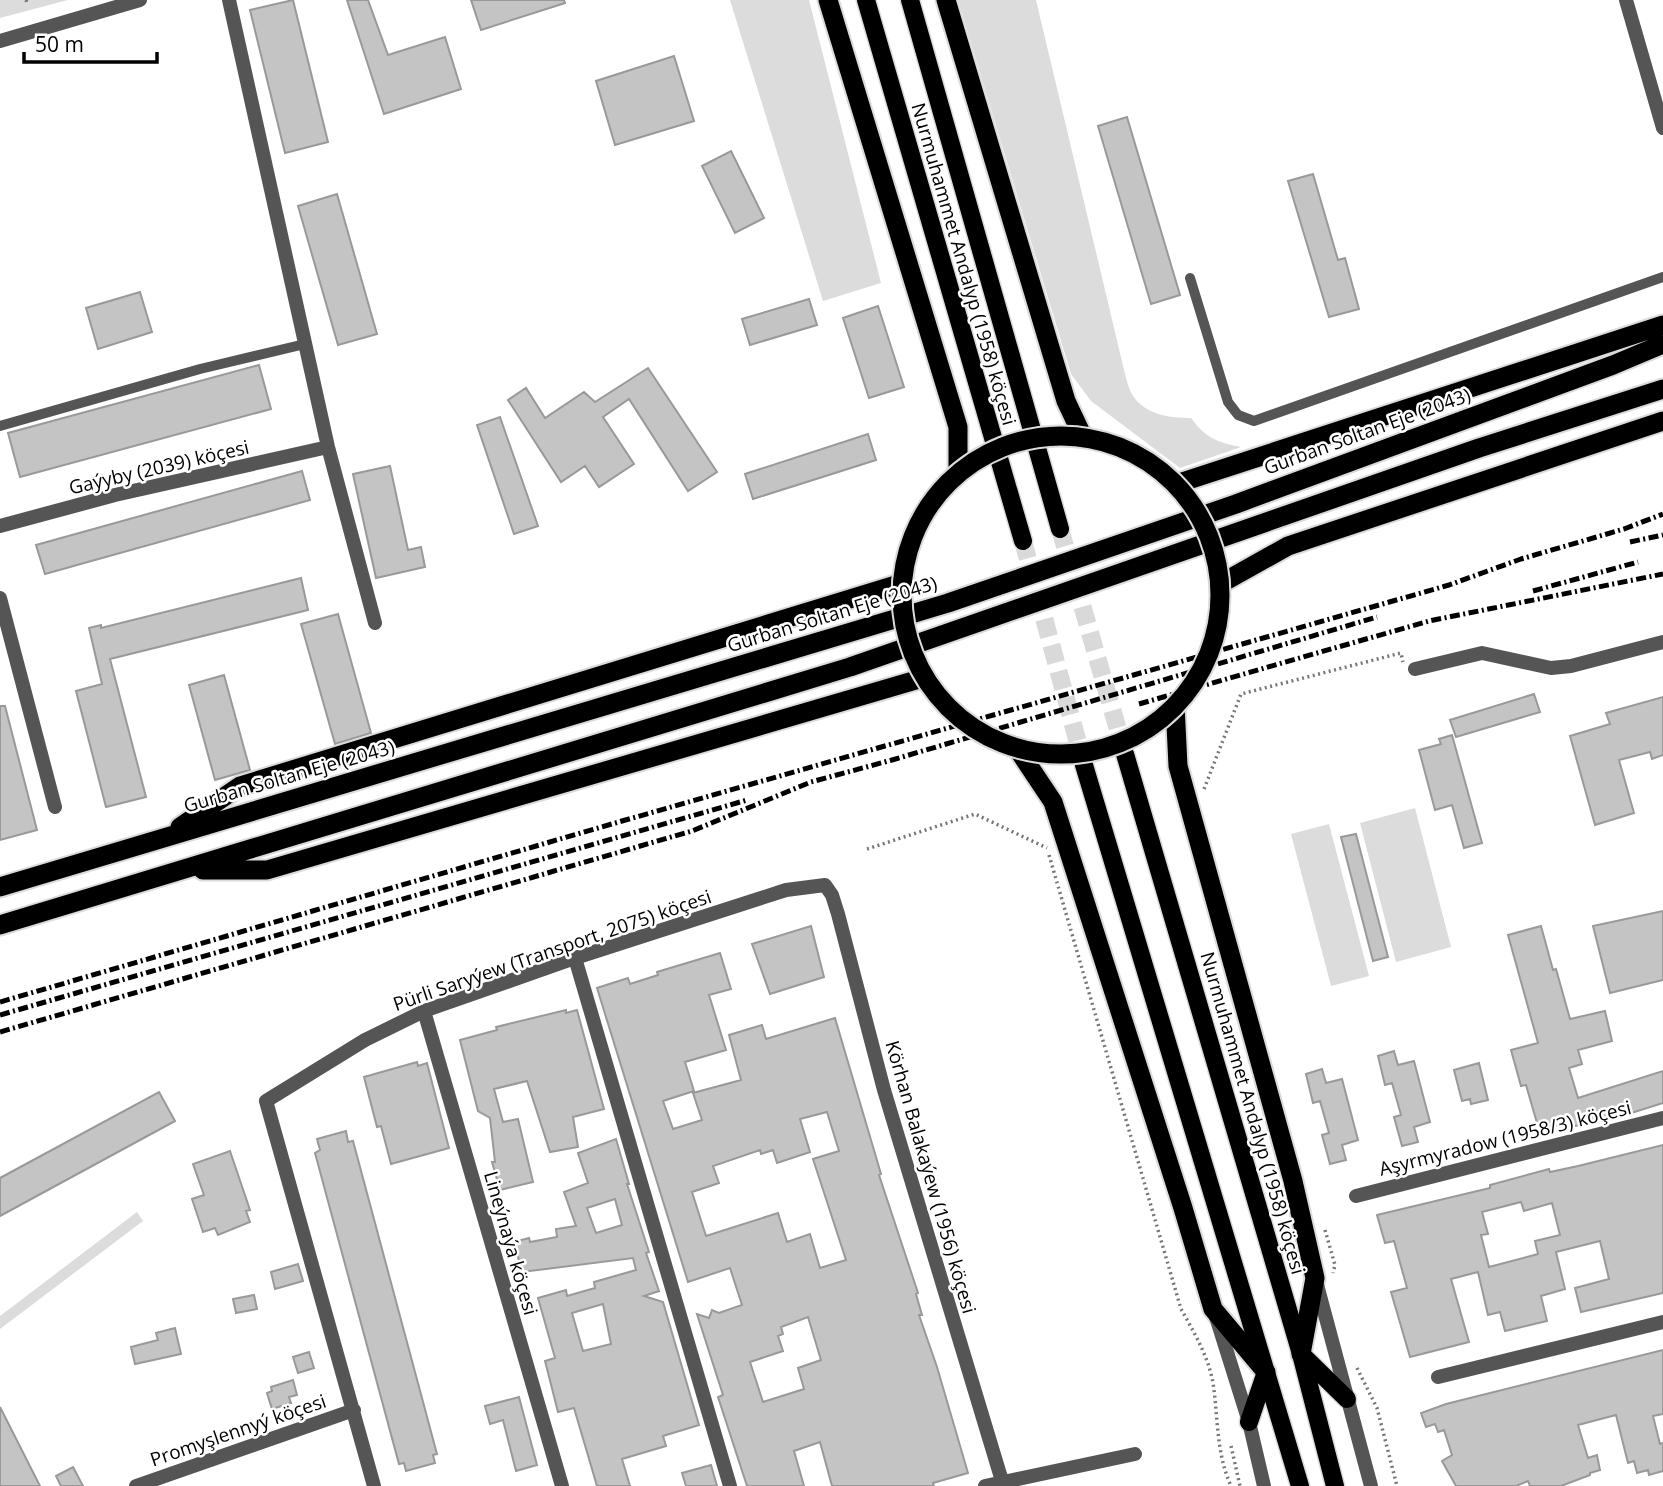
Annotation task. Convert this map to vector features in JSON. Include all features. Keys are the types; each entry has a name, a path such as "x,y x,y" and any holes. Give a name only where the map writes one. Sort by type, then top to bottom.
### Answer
{"highway":[{"path":"828,0 958,427 958,473"},
{"path":"946,0 1066,401 1083,437"},
{"path":"1176,484 1663,325"},
{"name":"Gurban Soltan Eje (2043)","path":"0,887 948,603 1236,504 1663,344"},
{"path":"0,925 850,667 1479,448 1663,389"},
{"path":"1220,584 1288,546 1663,421"},
{"path":"1041,436 1083,437 1122,447 1157,467 1176,484 1198,514 1213,548 1220,584 1217,624 1205,661 1175,705 1149,727 1119,743 1086,752 1051,754 1017,748 975,729 946,705 923,678 907,638 902,611 902,583 911,542 933,502 958,473 1001,447 1041,436"},
{"path":"164,837 240,786 902,583"},
{"path":"180,870 267,870 923,678"},
{"path":"1175,705 1178,766 1293,1181 1324,1279 1301,1354"},
{"path":"1017,748 1053,802 1213,1309 1266,1372"}],"main road":[{"name":"Nurmuhammet Andalyp (1958) köçesi","path":"866,0 1023,541"},
{"name":"Nurmuhammet Andalyp (1958) köçesi","path":"910,0 1060,529"},
{"name":"Nurmuhammet Andalyp (1958) köçesi","path":"1125,754 1301,1354 1335,1486"},
{"path":"1084,765 1300,1486"},
{"path":"1301,1354 1347,1399"},
{"path":"1249,1422 1266,1372"}],"street":[{"path":"0,41 140,0"},
{"path":"229,0 328,447 375,622"},
{"path":"1626,0 1663,128"},
{"name":"Gaýyby (2039) köçesi","path":"0,526 115,495 328,447"},
{"path":"0,598 55,807"},
{"path":"1410,670 1482,653 1551,668 1571,666 1663,642"},
{"name":"Pürli Saryýew (Transport, 2075) köçesi","path":"354,1410 266,1101 365,1040 424,1011 575,958 786,890 825,885"},
{"name":"Körhan Balakaýew (1956) köçesi","path":"825,885 835,904 884,1090 1002,1481"},
{"path":"575,958 730,1486"},
{"name":"Lineýnaýa köçesi","path":"424,1011 562,1486"},
{"name":"Aşyrmyradow (1958/3) köçesi","path":"1356,1196 1663,1118"},
{"path":"1324,1279 1347,1399 1371,1486"},
{"path":"1213,1309 1249,1422 1264,1486"},
{"path":"1438,1377 1663,1322"},
{"path":"354,1410 374,1486"},
{"name":"Promyşlennyý köçesi","path":"136,1486 354,1410"},
{"path":"985,1486 1135,1454"}],"lane":[{"path":"1191,278 1228,401 1238,415 1254,421 1663,277"},
{"path":"0,426 200,369 305,344"}],"path":[{"path":"1200,799 1241,694 1401,653 1410,670"},
{"path":"867,849 975,814 1046,846 1181,1310 1200,1344 1214,1387 1216,1432 1231,1486"},
{"path":"1323,1225 1335,1265 1324,1279"},
{"path":"1354,1363 1377,1408 1397,1486"},
{"path":"1231,1446 1240,1486"},
{"path":"1379,1449 1386,1447"}],"shaded area":[{"path":"0,0 68,0 0,18"},
{"path":"730,0 809,0 881,283 823,301"},
{"path":"958,0 1036,0 1130,391 1138,402 1152,411 1167,416 1191,418 1212,438 1241,447 1180,468 1091,401 1071,374"},
{"path":"1415,808 1451,947 1396,962 1360,823"},
{"path":"1329,824 1369,976 1331,986 1291,834"},
{"path":"137,1212 143,1221 0,1329 0,1316"}],"building":[{"path":"293,0 328,142 285,153 250,10"},
{"path":"347,0 368,0 388,55 445,37 461,89 384,114"},
{"path":"471,0 564,0 565,3 481,30"},
{"path":"674,56 694,121 615,145 596,81"},
{"path":"1127,117 1180,295 1151,304 1098,126"},
{"path":"731,151 764,218 735,233 702,166"},
{"path":"1313,174 1338,260 1345,258 1359,309 1329,317 1288,181"},
{"path":"337,194 377,334 338,345 298,206"},
{"path":"140,292 152,332 98,349 86,308"},
{"path":"809,299 817,325 750,345 742,319"},
{"path":"878,306 904,387 869,398 843,318"},
{"path":"259,365 271,409 20,477 8,433"},
{"path":"648,368 717,472 688,491 629,399 603,417 634,464 599,487 585,466 561,482 508,400 526,388 545,418 584,392 595,402"},
{"path":"500,417 538,526 514,534 477,425"},
{"path":"868,434 876,460 753,499 745,474"},
{"path":"390,466 408,550 421,547 425,567 376,578 353,474"},
{"path":"302,471 310,500 45,574 36,545"},
{"path":"301,578 308,610 110,659 146,797 106,807 76,691 102,684 89,628 101,625 101,628"},
{"path":"338,614 371,733 335,744 301,624"},
{"path":"224,675 250,770 215,780 189,685"},
{"path":"1534,694 1540,712 1456,737 1450,720"},
{"path":"1663,697 1663,755 1652,759 1650,752 1619,760 1634,813 1595,825 1570,736 1610,724 1606,713"},
{"path":"0,706 5,706 37,830 0,840"},
{"path":"1452,735 1482,843 1464,848 1452,805 1435,810 1419,750 1441,744 1439,739"},
{"path":"1356,834 1388,957 1373,961 1341,837"},
{"path":"1663,911 1663,980 1610,993 1593,926"},
{"path":"811,926 824,977 770,994 752,944"},
{"path":"1541,926 1570,1019 1605,1011 1612,1041 1578,1050 1582,1064 1569,1068 1578,1098 1663,1071 1663,1103 1625,1115 1566,1128 1565,1123 1545,1129 1543,1121 1537,1123 1526,1085 1521,1086 1511,1050 1538,1043 1508,935"},
{"path":"720,953 731,989 709,995 726,1050 685,1062 694,1091 663,1101 673,1129 702,1120 693,1093 741,1080 729,1035 762,1025 766,1039 835,1018 881,1174 879,1175 918,1293 916,1294 922,1315 919,1315 968,1473 933,1483 934,1486 832,1486 820,1442 794,1451 804,1486 747,1486 718,1397 723,1395 697,1314 709,1318 712,1310 719,1313 742,1305 730,1268 688,1282 597,988 628,978 630,984 658,975 657,972","holes":["827,1112 839,1151 813,1159 846,1260 820,1268 810,1234 787,1242 778,1213 706,1236 692,1192 719,1183 713,1166 760,1150 761,1154 773,1150 777,1163 810,1152 800,1119","808,1317 821,1360 798,1368 804,1389 763,1402 750,1362 783,1351 778,1336 783,1334 781,1327"]},
{"path":"566,1010 566,1013 577,1010 604,1109 573,1117 578,1147 550,1152 527,1081 494,1089 503,1122 518,1119 533,1182 500,1190 492,1162 495,1162 490,1118 478,1111 460,1040 497,1030 496,1027"},
{"path":"1394,1051 1398,1065 1414,1061 1430,1122 1414,1127 1418,1142 1402,1146 1394,1117 1401,1115 1392,1083 1385,1085 1378,1056"},
{"path":"417,1062 418,1066 427,1063 449,1148 391,1164 381,1126 377,1127 364,1077"},
{"path":"1479,1063 1488,1100 1471,1104 1470,1099 1462,1101 1454,1070"},
{"path":"1322,1069 1326,1083 1342,1079 1358,1140 1342,1145 1346,1160 1330,1164 1322,1135 1329,1133 1320,1101 1313,1103 1306,1074"},
{"path":"159,1092 175,1121 0,1216 0,1178"},
{"path":"346,1131 348,1142 353,1141 437,1454 433,1455 435,1463 406,1471 404,1463 399,1464 315,1153 320,1150 317,1139"},
{"path":"616,1139 649,1252 646,1253 659,1291 644,1296 663,1302 699,1425 663,1436 666,1446 622,1459 630,1486 597,1486 574,1408 558,1412 545,1361 555,1358 538,1298 566,1290 567,1296 595,1288 594,1282 636,1270 633,1258 522,1272 514,1242 529,1238 530,1242 557,1237 556,1229 576,1226 564,1192 588,1183 578,1153","holes":["615,1199 622,1225 596,1233 587,1208","603,1304 611,1344 583,1351 572,1313"]},
{"path":"1663,1145 1663,1293 1581,1312 1575,1288 1609,1279 1600,1241 1556,1252 1565,1289 1541,1296 1547,1321 1505,1331 1500,1312 1488,1315 1478,1272 1451,1279 1469,1342 1410,1357 1391,1292 1407,1288 1394,1241 1385,1243 1377,1215 1490,1188 1490,1185 1549,1169 1550,1172","holes":["1521,1202 1524,1211 1552,1203 1560,1235 1535,1241 1538,1254 1489,1267 1481,1235 1488,1234 1482,1212"]},
{"path":"230,1151 250,1210 246,1211 250,1222 218,1235 215,1228 203,1232 192,1199 204,1195 193,1164"},
{"path":"298,1264 303,1281 275,1289 271,1272"},
{"path":"254,1295 257,1309 236,1313 233,1299"},
{"path":"175,1328 181,1354 135,1364 131,1347 158,1340 156,1333"},
{"path":"1663,1350 1663,1414 1653,1416 1660,1444 1663,1443 1663,1471 1649,1475 1648,1470 1637,1473 1634,1461 1628,1463 1616,1415 1578,1425 1588,1458 1597,1455 1600,1470 1590,1475 1561,1486 1530,1486 1528,1481 1516,1486 1456,1486 1442,1461 1452,1455 1444,1430 1438,1432 1435,1424 1426,1427 1421,1413 1446,1404"},
{"path":"309,1352 314,1368 298,1373 293,1357"},
{"path":"293,1380 297,1395 289,1397 291,1403 272,1409 267,1393 272,1391 271,1387"},
{"path":"519,1397 537,1465 516,1471 503,1420 490,1424 485,1406"},
{"path":"0,1407 40,1486 0,1486"},
{"path":"711,1465 717,1486 686,1486 682,1473"},
{"path":"73,1467 83,1486 61,1486 56,1476"}],"tunnel":[{"path":"1060,529 1125,754"},
{"path":"1023,541 1084,765"}],"railway":[{"path":"0,1002 1449,585 1663,514"},
{"path":"1630,542 1663,535"},
{"path":"1533,591 1638,562"},
{"path":"1139,704 1429,621 1663,574"},
{"path":"0,1032 692,831 811,782 1377,617"},
{"path":"0,1015 747,800"}]}
